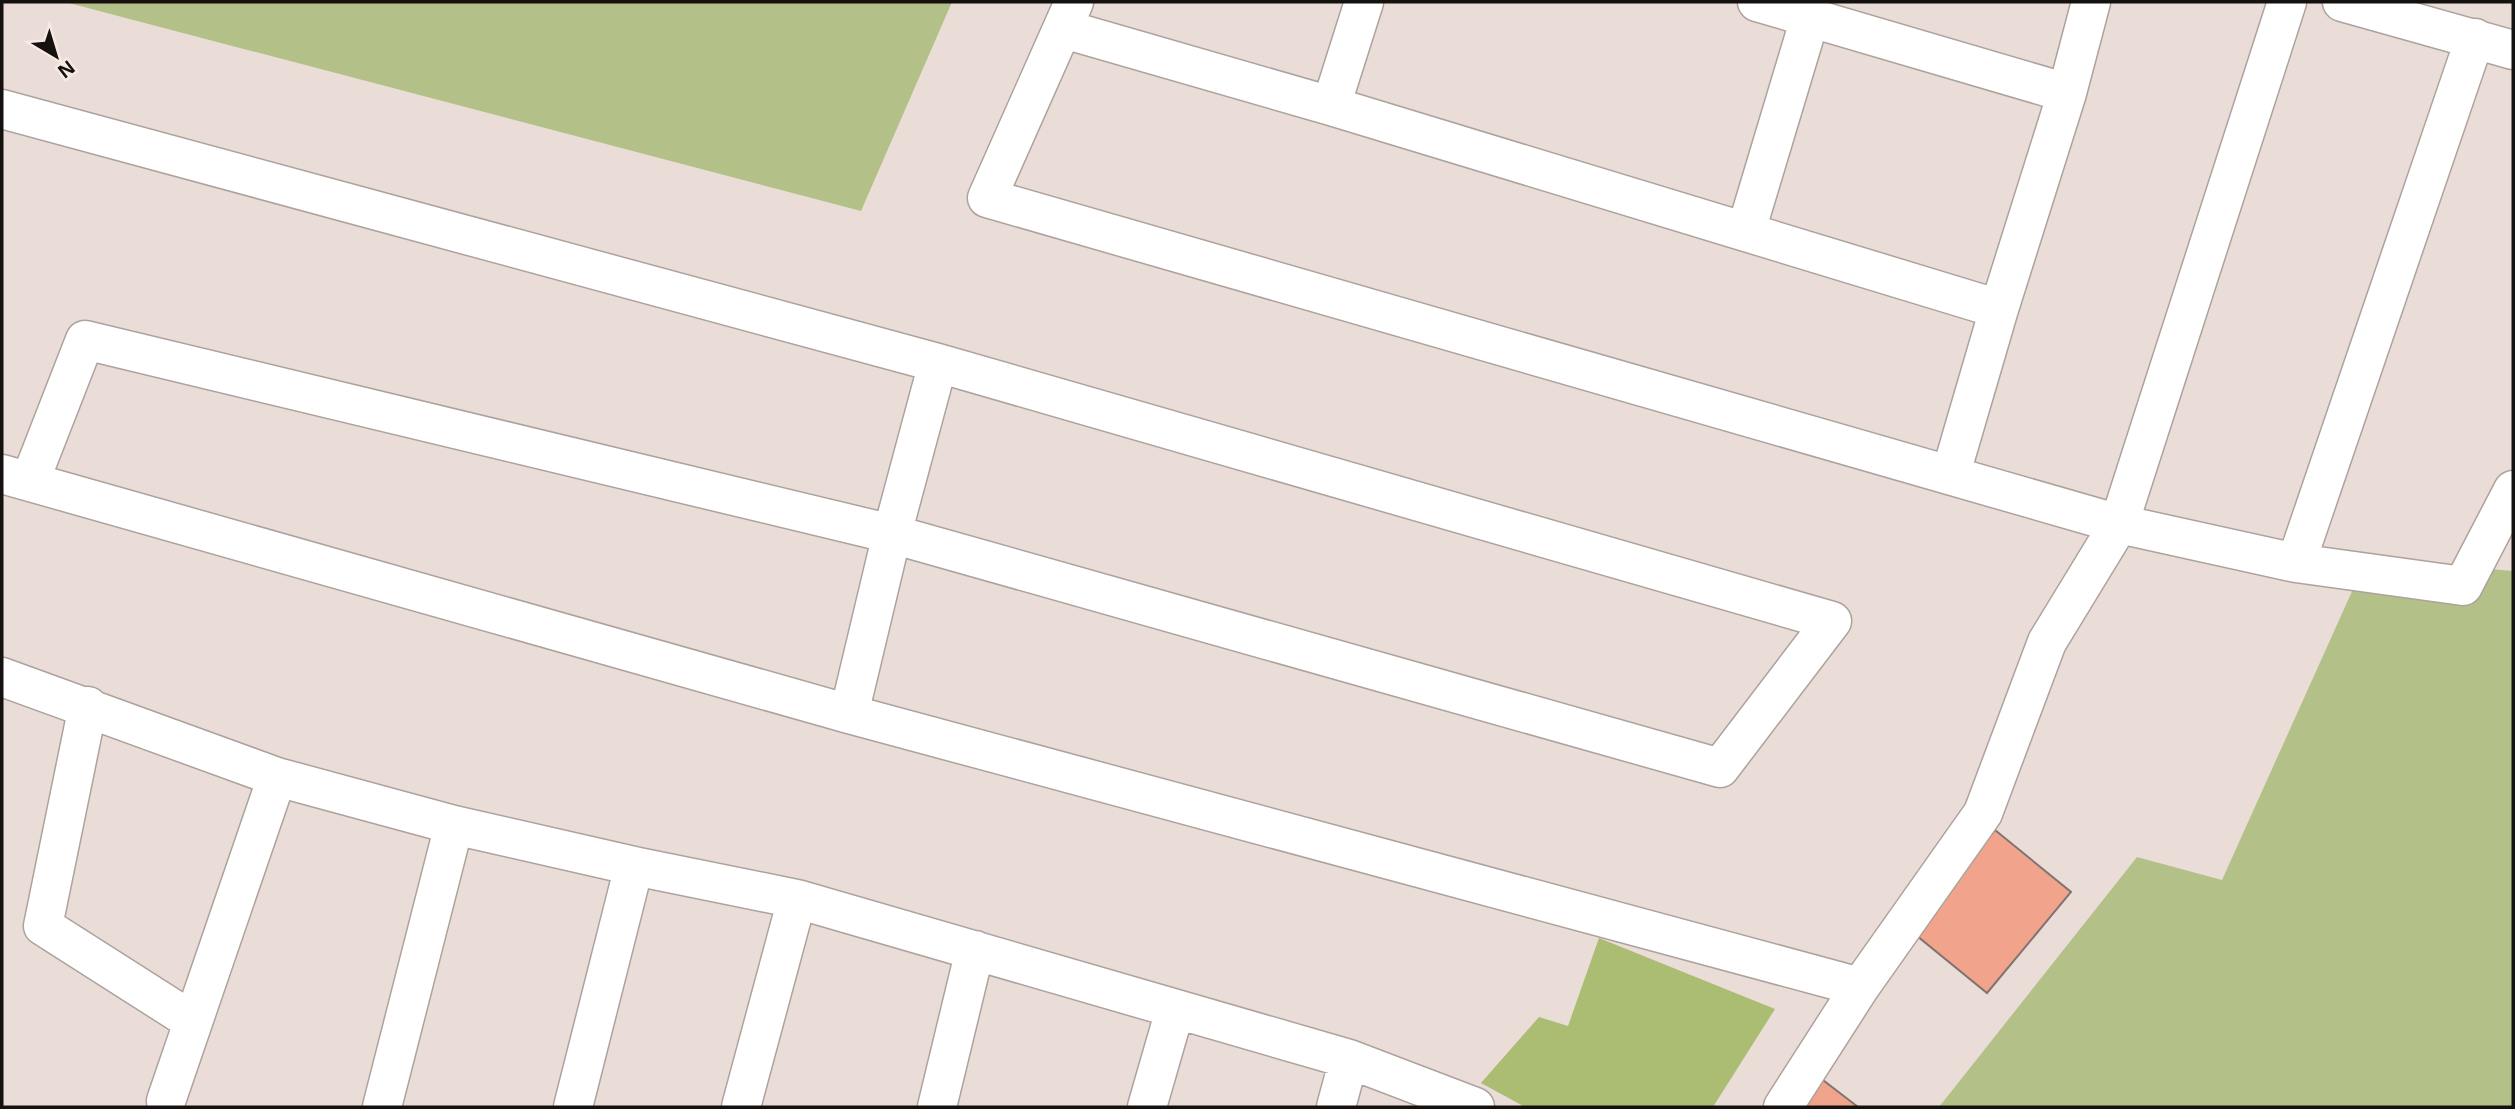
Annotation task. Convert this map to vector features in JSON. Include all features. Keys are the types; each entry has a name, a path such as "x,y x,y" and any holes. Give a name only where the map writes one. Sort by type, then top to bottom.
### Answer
{"street":[{"path":"1331,106 1364,2"},
{"path":"1757,2 2067,93"},
{"path":"1951,473 2067,93 2091,2"},
{"path":"1783,1107 1860,987 1983,813 2047,642 2119,524 2287,2"},
{"path":"2342,2 2513,50"},
{"path":"1999,309 1331,106 1069,16 987,198 1951,473 2119,524 2296,563 2463,586 2513,490"},
{"path":"1746,231 1810,18"},
{"path":"2296,563 2475,38"},
{"path":"2,109 938,363 1832,621 1720,768 892,534 85,340 16,477 849,714 1860,987"},
{"path":"849,714 892,534 938,363"},
{"path":"2,677 89,706 277,777 454,825 634,866 797,899 1349,1059 1475,1107"},
{"path":"89,706 43,926 192,1021"},
{"path":"166,1101 277,777"},
{"path":"382,1107 454,825"},
{"path":"573,1107 634,866"},
{"path":"741,1107 797,899"},
{"path":"937,1107 975,950"},
{"path":"1147,1107 1175,1010"},
{"path":"1336,1107 1349,1059"}],"green space":[{"path":"65,2 952,2 861,211"},
{"path":"2367,558 2513,571 2513,1107 1939,1107 2137,857 2222,880"},
{"path":"1599,938 1775,1009 1713,1107 1525,1107 1481,1083 1539,1017 1568,1026"}],"building":[{"path":"1995,830 2071,892 1987,993 1911,931"},
{"path":"1819,1077 1858,1107 1794,1107"}]}
